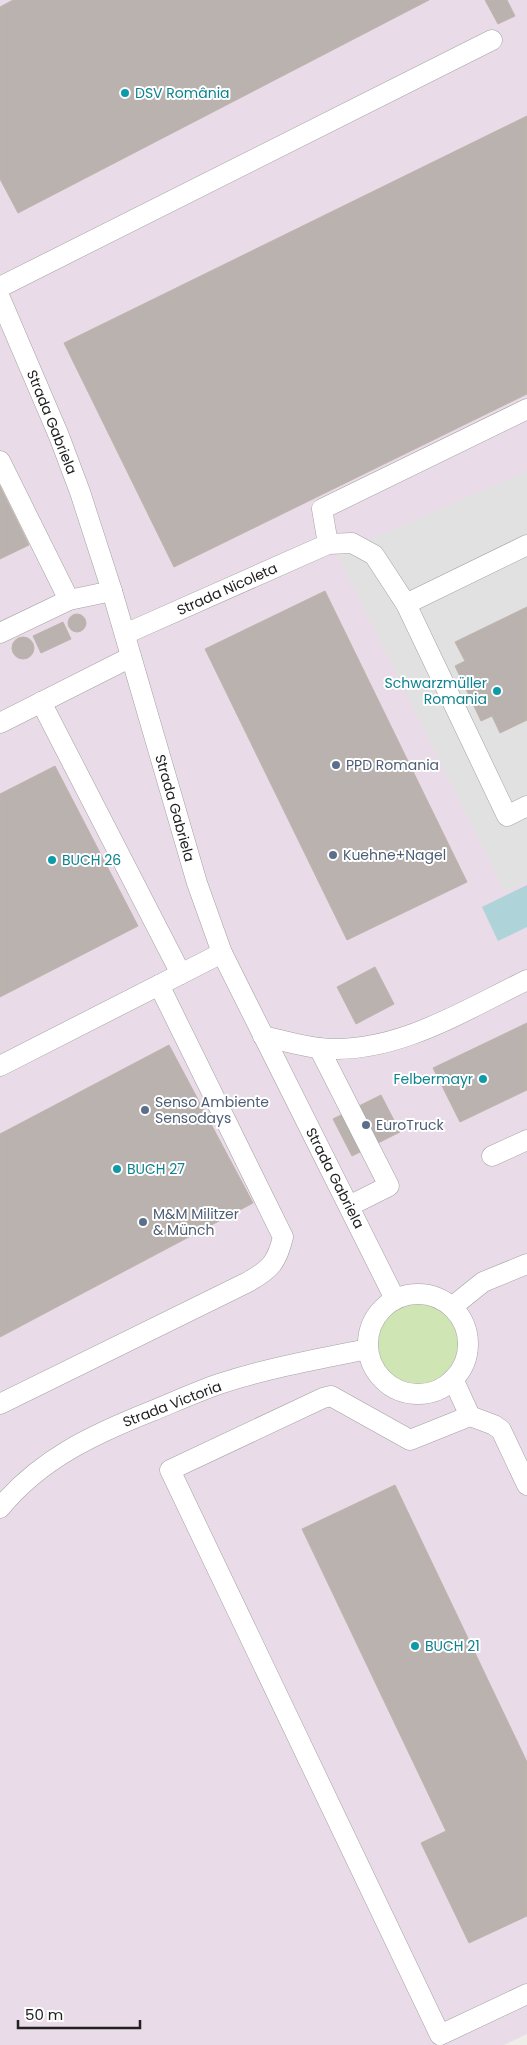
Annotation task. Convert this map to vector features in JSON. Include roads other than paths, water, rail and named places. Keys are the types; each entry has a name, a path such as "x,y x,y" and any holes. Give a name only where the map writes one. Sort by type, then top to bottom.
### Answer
{"street":[{"path":"0,287 492,40"},
{"name":"Strada Gabriela","path":"0,298 59,436 112,591 197,884 222,953 396,1298"},
{"path":"527,409 322,509 328,544 352,543 374,555 406,604 507,816 527,806"},
{"path":"0,460 69,600"},
{"name":"Strada Nicoleta","path":"125,634 328,544"},
{"path":"406,604 527,545"},
{"path":"0,633 69,600 112,591"},
{"path":"0,723 131,657"},
{"path":"41,702 181,974"},
{"path":"0,1066 222,953"},
{"path":"263,1036 319,1048 360,1046 393,1040 421,1031 527,980"},
{"path":"0,1404 266,1273 278,1258 283,1236 158,985"},
{"path":"319,1048 389,1186 349,1206"},
{"path":"492,1156 527,1140"},
{"path":"452,1307 482,1282 527,1264"},
{"path":"419,1293 442,1300 452,1307 460,1317 466,1330 468,1343 461,1369 453,1379 440,1389 424,1393 409,1393 393,1387 376,1371 368,1348 368,1333 374,1319 383,1307 396,1298 419,1293"},
{"name":"Strada Victoria","path":"0,1508 34,1472 63,1452 122,1423 218,1384 272,1369 368,1348"},
{"path":"453,1379 470,1416"},
{"path":"527,1485 501,1430 494,1425 470,1416 410,1440 331,1396 323,1398 170,1470 440,2035 527,1994"}],"water":[{"path":"527,885 527,927 498,941 482,907"}],"place":[{"name":"DSV România","path":"125,93"},
{"name":"Schwarzmüller Romania","path":"497,691"},
{"name":"PPD Romania","path":"336,765"},
{"name":"Kuehne+Nagel","path":"333,855"},
{"name":"BUCH 26","path":"52,860"},
{"name":"Felbermayr","path":"483,1079"},
{"name":"Senso Ambiente Sensodays","path":"145,1110"},
{"name":"EuroTruck","path":"366,1125"},
{"name":"BUCH 27","path":"117,1169"},
{"name":"M&M Militzer & Münch","path":"143,1222"},
{"name":"BUCH 21","path":"415,1646"}]}
